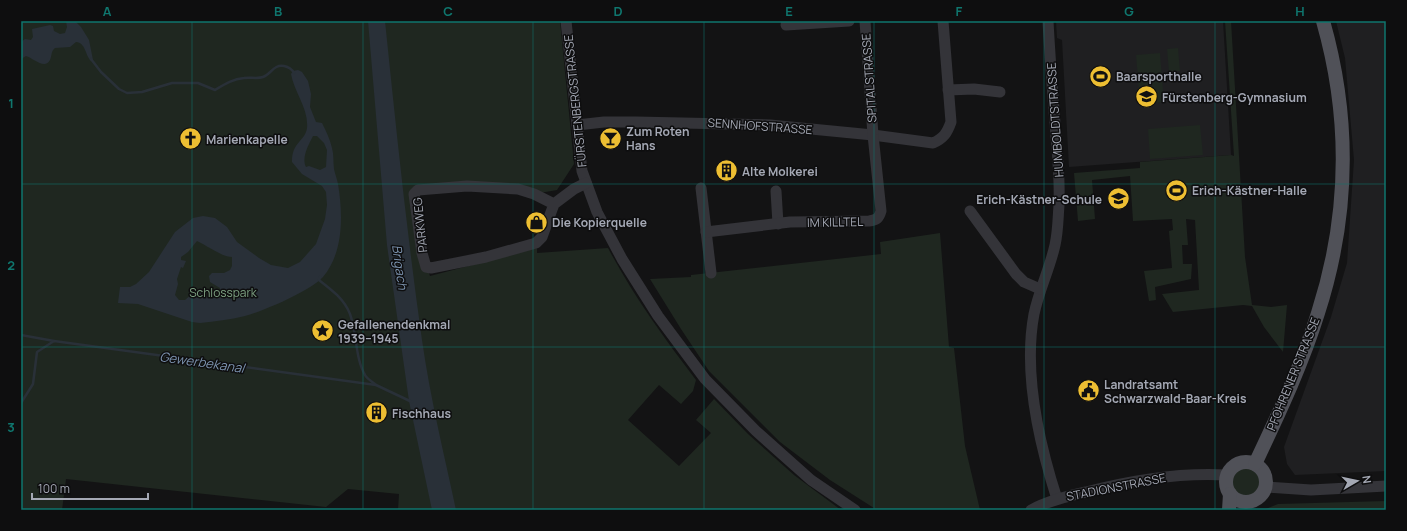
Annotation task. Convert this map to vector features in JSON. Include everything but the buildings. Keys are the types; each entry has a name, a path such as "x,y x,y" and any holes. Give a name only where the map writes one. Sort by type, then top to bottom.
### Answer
{"main road":[{"name":"PFOHRENER STRASSE","path":"1255,464 1304,354 1318,313 1332,261 1339,222 1343,183 1341,114 1335,70 1323,21"},
{"path":"1229,510 1231,501 1226,481 1228,475 1231,469 1236,465 1249,462 1255,464 1264,473 1266,487 1259,497 1241,510"},
{"path":"1230,494 1240,501 1252,501"}],"street":[{"name":"FÜRSTENBERGSTRASSE","path":"566,21 582,171 597,212 622,259 658,316 705,379 756,431 811,480 855,510"},
{"path":"786,25 849,21"},
{"name":"SPITALSTRASSE","path":"865,21 873,135"},
{"path":"943,21 948,90 974,89 1000,92"},
{"name":"HUMBOLDTSTRASSE","path":"1048,21 1059,172 1059,204 1055,244 1048,269 1040,289 1032,330 1031,355 1032,379 1039,432 1057,499"},
{"name":"SENNHOFSTRASSE","path":"577,125 604,122 695,122 770,125 873,135 933,143 942,139 947,133 951,122 948,90"},
{"name":"IM KILLTEL","path":"706,232 790,222 875,221 879,217 881,211 873,135"},
{"path":"554,204 574,189 586,183"},
{"name":"PARKWEG","path":"467,186 518,188 554,204 542,237 536,244 479,258 431,268 426,267 422,253 414,194 418,190 467,186"},
{"path":"702,188 711,273"},
{"path":"776,191 778,224"},
{"path":"970,211 1016,274 1024,282 1040,289"},
{"name":"STADIONSTRASSE","path":"1031,510 1057,499 1100,488 1155,477 1228,475"},
{"path":"1266,487 1311,490 1386,486"}],"shaded area":[{"name":"Fürstenberg-Gymnasium","path":"1056,21 1223,21 1231,155 1069,167 1062,40 1057,38"},
{"path":"1336,21 1386,21 1386,471 1295,475 1287,464 1284,447 1331,317 1347,263 1354,160 1345,58"}],"green space":[{"name":"Schlosspark","path":"21,21 560,21 574,164 557,190 534,194 518,189 418,190 422,253 430,276 537,248 537,253 608,248 649,316 696,380 693,391 681,404 659,385 628,420 679,466 711,433 696,420 714,399 748,434 794,475 841,510 398,510 399,494 348,489 326,507 66,479 62,510 21,510"},
{"path":"1225,21 1231,21 1245,257 1252,305 1271,307 1287,305 1283,352 1264,327 1252,306 1243,305 1173,312 1162,294 1199,290 1195,220 1186,219 1188,245 1182,245 1183,264 1192,264 1191,279 1155,287 1156,300 1149,301 1144,271 1172,268 1169,231 1173,230 1172,219 1133,221 1130,176 1092,180 1095,219 1078,221 1074,173 1140,168 1140,162 1234,156"},
{"path":"1178,48 1180,71 1169,72 1167,49"},
{"path":"1160,53 1164,102 1140,104 1136,55"},
{"path":"1200,125 1203,155 1150,159 1148,129"},
{"path":"940,233 949,347 954,348 965,446 980,510 877,510 830,480 780,442 709,371 650,279 691,277 691,275 881,254 880,242"},
{"path":"1244,465 1250,465 1259,470 1263,476 1263,488 1259,494 1250,499 1244,499 1235,494 1230,485 1230,479 1235,470"},
{"path":"1386,501 1386,510 1263,510 1278,504"}],"water":[{"path":"66,21 75,21 81,27 89,40 93,60 91,61 89,59 84,47 76,42 70,47 55,48 52,52 50,60 45,64 26,56 21,59 21,42 25,39 31,40 33,37 32,29 50,25 53,26 54,31 60,34 65,33 67,27"},
{"name":"Brigach","path":"368,21 385,21 407,221 425,361 456,510 432,510 409,401 387,245"},
{"path":"298,70 302,72 308,81 311,94 310,107 316,122 322,123 333,151 334,169 340,196 341,220 338,244 330,267 323,277 298,294 263,310 245,316 200,323 192,322 138,304 118,303 120,287 130,287 136,284 149,272 175,232 193,218 203,216 215,218 227,227 237,242 271,265 288,268 300,262 316,244 325,219 327,205 326,192 322,186 302,174 292,162 294,150 306,133 307,128 304,107 291,74 293,71","holes":["313,136 317,136 324,143 327,150 326,167 320,170 309,166 306,167 304,159","197,241 219,253 232,257 232,266 230,270 224,273 212,273 209,276 210,282 220,288 220,294 214,298 208,298 204,293 196,293 185,300 179,300 175,295 178,284 177,279 181,267 183,268 186,261 181,260 181,257 188,252"]}],"waterway":[{"path":"91,59 101,72 119,89 127,93 142,92 172,83 198,83 215,90 236,79 263,77 278,66 289,68 294,73"},
{"path":"320,277 319,280 337,295 350,314 359,361 366,376 376,385"},
{"path":"21,335 54,341"},
{"name":"Gewerbekanal","path":"21,403 33,384 37,352 54,341 376,385 412,402"}],"place":[{"name":"Baarsporthalle","path":"1101,76"},
{"name":"Fürstenberg-Gymnasium","path":"1146,97"},
{"name":"Zum Roten Hans","path":"610,138"},
{"name":"Marienkapelle","path":"190,139"},
{"name":"Alte Molkerei","path":"726,171"},
{"name":"Erich-Kästner-Halle","path":"1177,190"},
{"name":"Erich-Kästner-Schule","path":"1118,199"},
{"name":"Die Kopierquelle","path":"536,222"},
{"name":"Gefallenendenkmal 1939–1945","path":"322,331"},
{"name":"Landratsamt Schwarzwald-Baar-Kreis","path":"1088,391"},
{"name":"Fischhaus","path":"376,413"}]}
